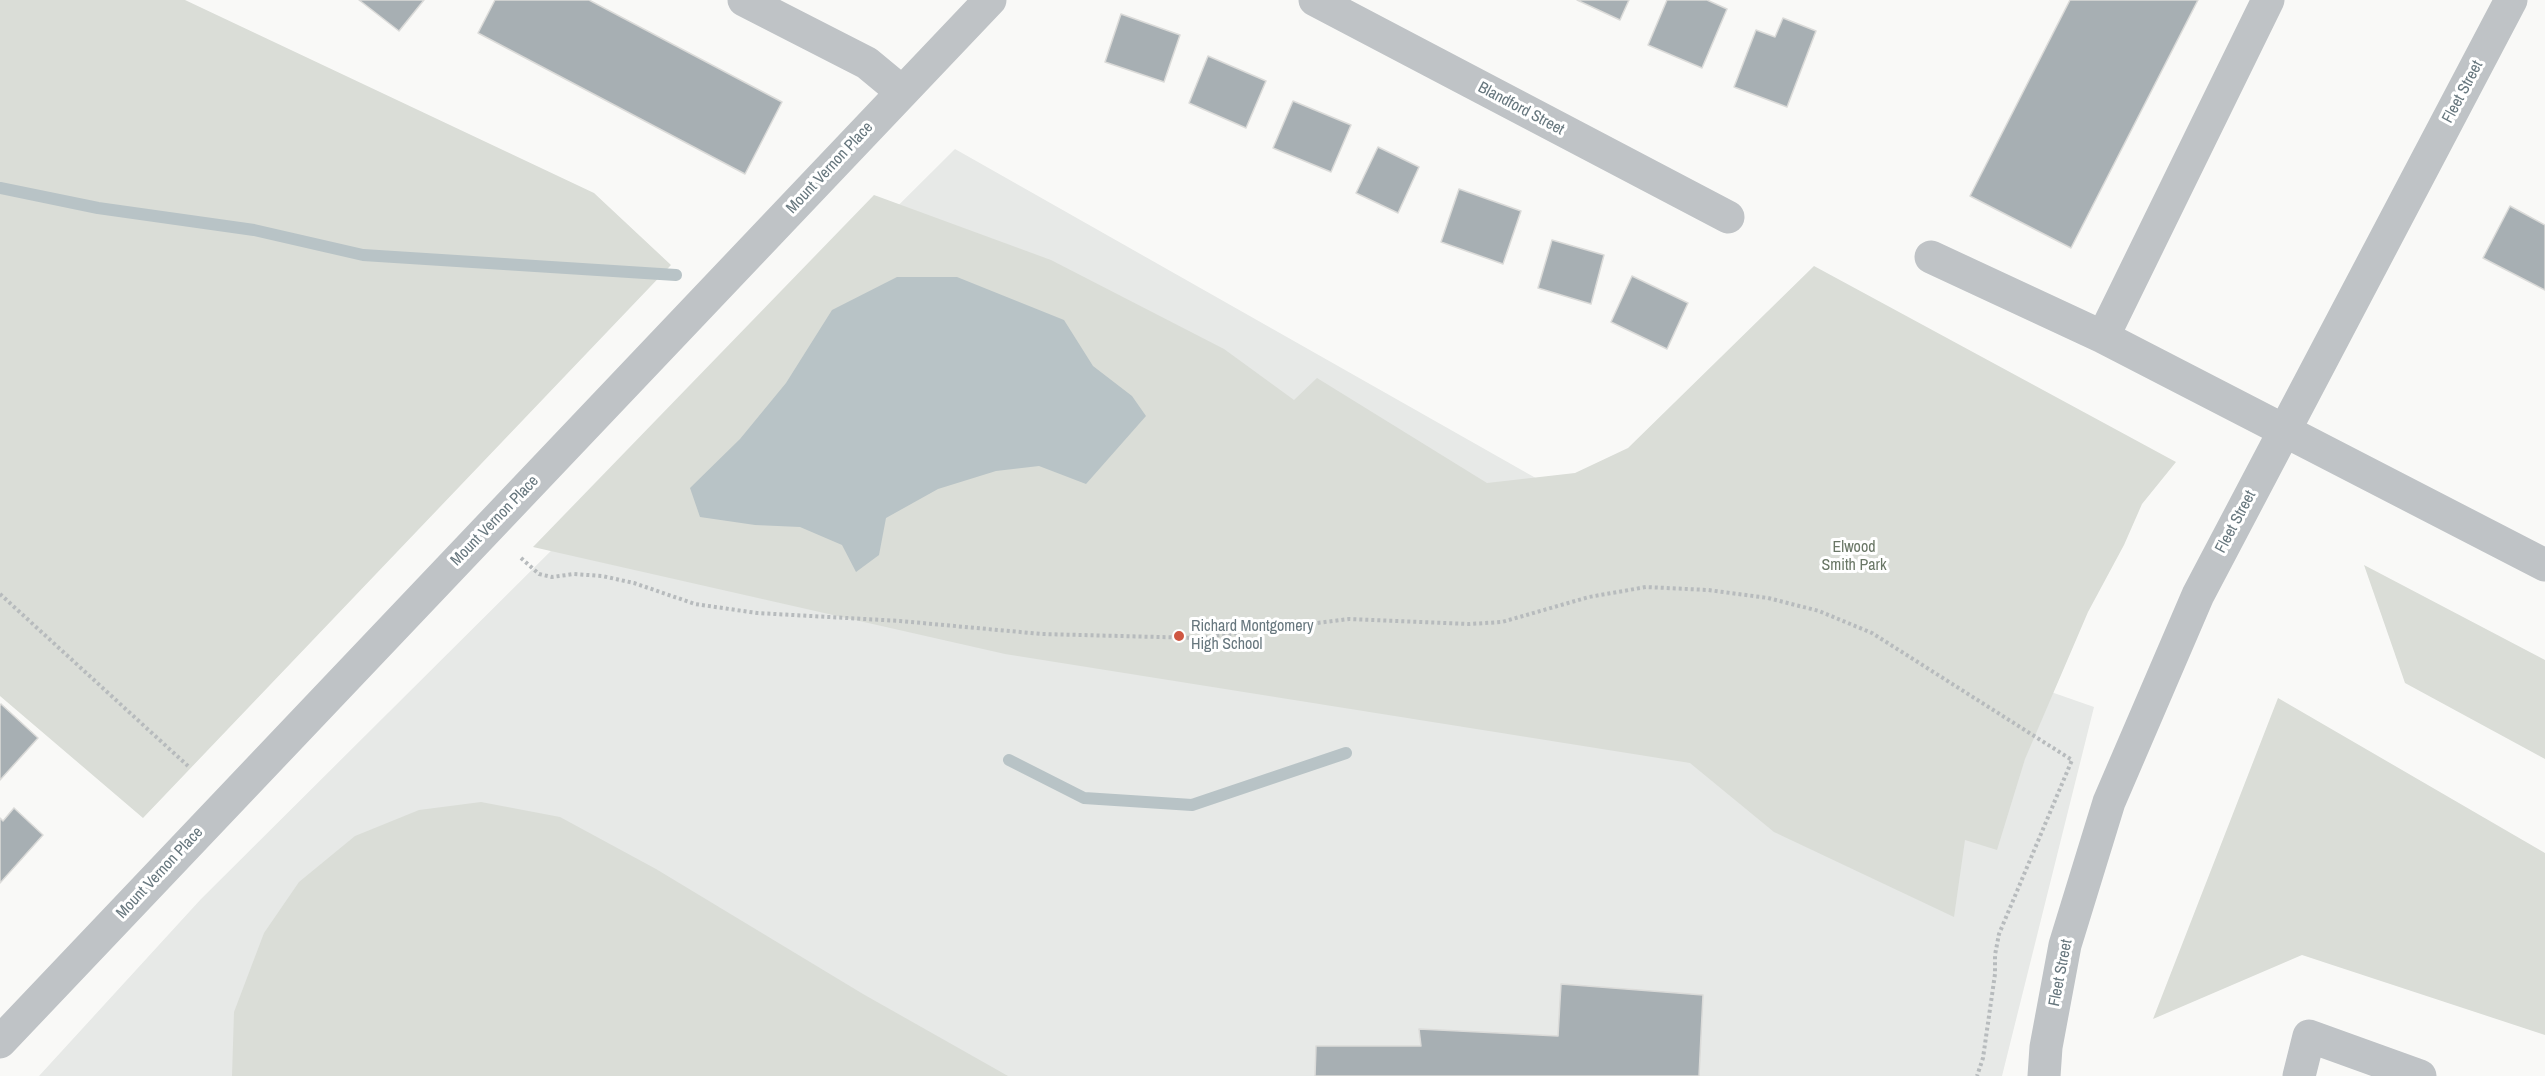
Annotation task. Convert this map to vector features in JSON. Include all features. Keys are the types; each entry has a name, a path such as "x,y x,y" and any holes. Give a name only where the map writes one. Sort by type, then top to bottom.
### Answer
{"street":[{"path":"744,0 867,63 902,92"},
{"name":"Mount Vernon Place","path":"0,1042 990,0"},
{"name":"Blandford Street","path":"1315,0 1728,217"},
{"path":"2103,337 2268,0"},
{"name":"Fleet Street","path":"2044,1076 2046,1047 2065,945 2109,802 2198,595 2511,0"},
{"path":"1931,257 2103,337 2545,565"},
{"path":"2299,1076 2309,1036 2420,1076"}],"path":[{"path":"521,558 539,574 552,577 574,574 602,576 634,583 695,604 757,613 900,621 1042,634 1197,638 1349,619 1470,624 1502,622 1589,597 1646,587 1708,590 1768,598 1819,611 1872,633 2072,760 1999,934 1983,1058 1977,1076"},
{"path":"0,594 188,766"}],"shaded area":[{"name":"Richard Montgomery High School","path":"955,149 1691,566 2094,707 2002,1076 39,1076 201,899"},
{"path":"897,277 957,277 1064,320 1093,366 1132,396 1146,416 1086,484 1039,466 996,471 938,489 886,518 879,555 856,572 842,545 800,527 755,525 700,517 690,488 740,439 786,383 832,310"}],"green space":[{"path":"0,0 185,0 594,193 671,265 143,818 0,696"},
{"name":"Elwood Smith Park","path":"874,195 1051,260 1224,349 1294,400 1317,378 1487,483 1575,473 1628,448 1814,266 2176,462 2142,504 2124,545 2088,612 2025,759 1997,850 1965,840 1954,917 1774,832 1690,763 1005,654 533,547"},
{"path":"2364,565 2545,660 2545,759 2405,683"},
{"path":"2278,698 2545,853 2545,1035 2302,955 2153,1019"},
{"path":"481,802 560,817 656,869 863,994 1008,1076 232,1076 234,1012 264,933 299,882 355,836 419,810"}],"building":[{"path":"359,0 424,0 399,31"},
{"path":"495,0 589,0 782,102 745,174 478,33"},
{"path":"1577,0 1629,0 1620,20"},
{"path":"1667,0 1707,0 1727,9 1702,68 1648,45"},
{"path":"2070,0 2198,0 2071,248 1970,196"},
{"path":"1121,14 1180,35 1164,82 1105,62"},
{"path":"1783,18 1816,31 1787,107 1734,87 1756,30 1775,37"},
{"path":"1208,56 1266,81 1246,128 1189,103"},
{"path":"1293,101 1351,125 1331,172 1273,148"},
{"path":"1378,147 1419,167 1398,213 1356,193"},
{"path":"1459,189 1521,211 1503,264 1441,242"},
{"path":"2510,206 2545,225 2545,290 2483,258"},
{"path":"1552,240 1604,255 1591,304 1538,288"},
{"path":"1632,276 1688,303 1667,349 1611,322"},
{"path":"1,704 38,738 0,780 0,706"},
{"path":"14,808 43,835 0,883 0,818 3,821"},
{"path":"1561,984 1703,995 1699,1076 1315,1076 1316,1046 1421,1046 1419,1029 1558,1036"}],"waterway":[{"path":"0,188 98,208 254,230 363,255 676,275"},
{"path":"1009,760 1084,798 1192,805 1346,753"}],"place":[{"name":"Richard Montgomery High School","path":"1179,636"}]}
